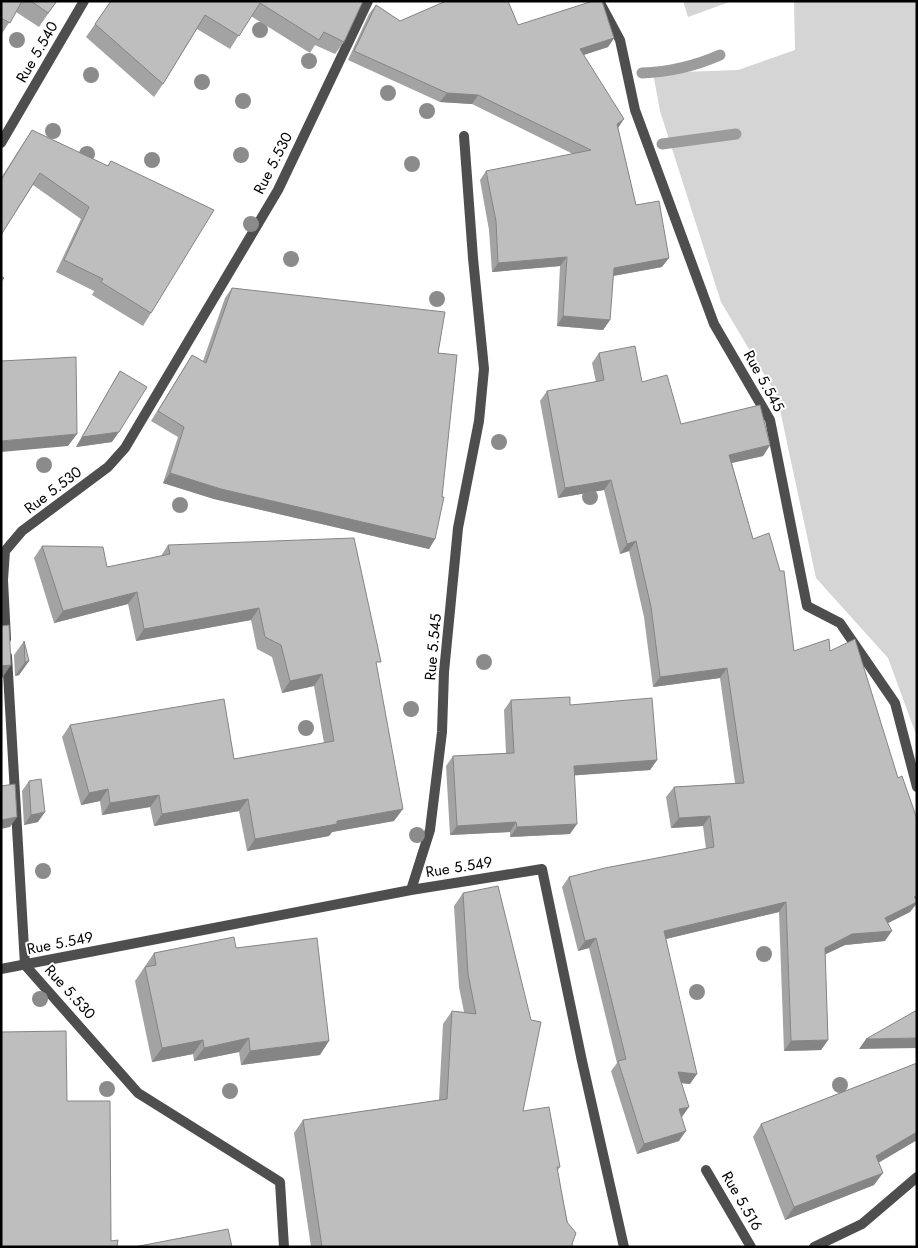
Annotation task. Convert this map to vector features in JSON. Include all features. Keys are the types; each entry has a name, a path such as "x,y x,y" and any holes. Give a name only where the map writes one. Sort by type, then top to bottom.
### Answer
{"street":[{"name":"Rue 5.540","path":"1,143 84,1"},
{"name":"Rue 5.530","path":"284,1247 280,1182 138,1092 25,965 3,580 5,551 22,531 108,467 125,448 278,190 368,1"},
{"name":"Rue 5.545","path":"600,1 620,40 635,110 714,324 770,420 807,606 840,623 896,703 917,787"},
{"name":"Rue 5.545","path":"410,890 430,830 442,732 444,672 458,528 479,421 484,369 464,136"},
{"name":"Rue 5.549","path":"1,969 410,890 542,869 582,1061 624,1247"},
{"name":"Rue 5.516","path":"706,1170 751,1247"},
{"path":"814,1247 862,1224 917,1177"}],"shaded area":[{"path":"683,1 732,1 688,17"},
{"path":"794,1 917,1 917,737 888,658 816,578 777,396 721,302 660,111 653,73 738,70 795,50"}],"building":[{"path":"1,1 22,1 10,23 1,18"},
{"path":"31,1 57,1 48,13"},
{"path":"111,1 363,1 344,42 324,32 319,40 260,3 239,36 205,15 163,84 95,24"},
{"path":"446,1 508,1 518,25 593,1 602,1 614,38 580,49 624,119 617,124 636,205 659,201 669,258 614,268 610,320 563,316 567,257 498,263 496,221 486,171 591,150 478,95 447,93 354,51 376,5 400,21"},
{"path":"32,130 108,166 111,161 214,210 151,313 101,282 103,279 64,260 89,207 40,173 1,235 1,180"},
{"path":"232,288 445,312 438,353 457,355 442,497 444,497 435,539 221,489 170,473 184,427 158,411 192,355 206,363"},
{"path":"635,346 642,382 667,375 681,424 760,405 770,445 729,455 753,539 769,533 780,571 784,571 794,651 829,639 830,651 855,639 898,778 902,776 917,819 917,896 914,897 917,902 885,918 892,931 852,934 825,948 828,1040 791,1041 786,902 664,931 697,1074 678,1072 689,1107 679,1109 686,1131 644,1144 618,1061 626,1059 596,938 585,941 569,877 605,868 714,847 710,816 679,818 674,787 744,783 727,668 660,677 651,607 636,541 627,544 611,480 565,488 547,391 604,380 599,353"},
{"path":"76,357 77,434 1,441 1,361"},
{"path":"120,371 147,387 119,432 82,437"},
{"path":"354,538 381,662 376,662 403,809 337,821 337,824 255,839 248,799 162,814 159,795 110,803 108,789 89,793 70,725 224,699 234,759 334,741 322,674 290,681 281,645 265,637 259,608 144,629 137,592 63,611 42,546 103,547 107,567 170,554 168,545"},
{"path":"9,625 11,665 1,666 1,626"},
{"path":"24,641 29,661 25,662"},
{"path":"570,697 570,705 652,698 657,760 574,766 577,824 517,827 516,822 457,826 453,756 514,753 511,700"},
{"path":"41,779 45,812 31,815 29,781"},
{"path":"15,784 17,817 1,820 1,786"},
{"path":"498,886 531,1020 541,1022 523,1111 549,1107 560,1167 557,1167 567,1222 576,1233 572,1244 573,1247 322,1247 303,1120 447,1099 452,1011 476,1014 468,974 463,893"},
{"path":"234,937 236,948 317,938 329,1041 250,1051 249,1038 204,1048 203,1040 162,1048 145,967 156,965 154,953"},
{"path":"917,1010 917,1038 866,1039"},
{"path":"66,1031 67,1101 110,1101 111,1241 118,1240 117,1247 1,1247 1,1032"},
{"path":"917,1063 917,1132 876,1156 883,1173 794,1207 761,1124"},
{"path":"228,1229 232,1247 134,1247"}],"waterway":[{"path":"642,73 682,68 720,55"},
{"path":"662,144 736,134"}]}
